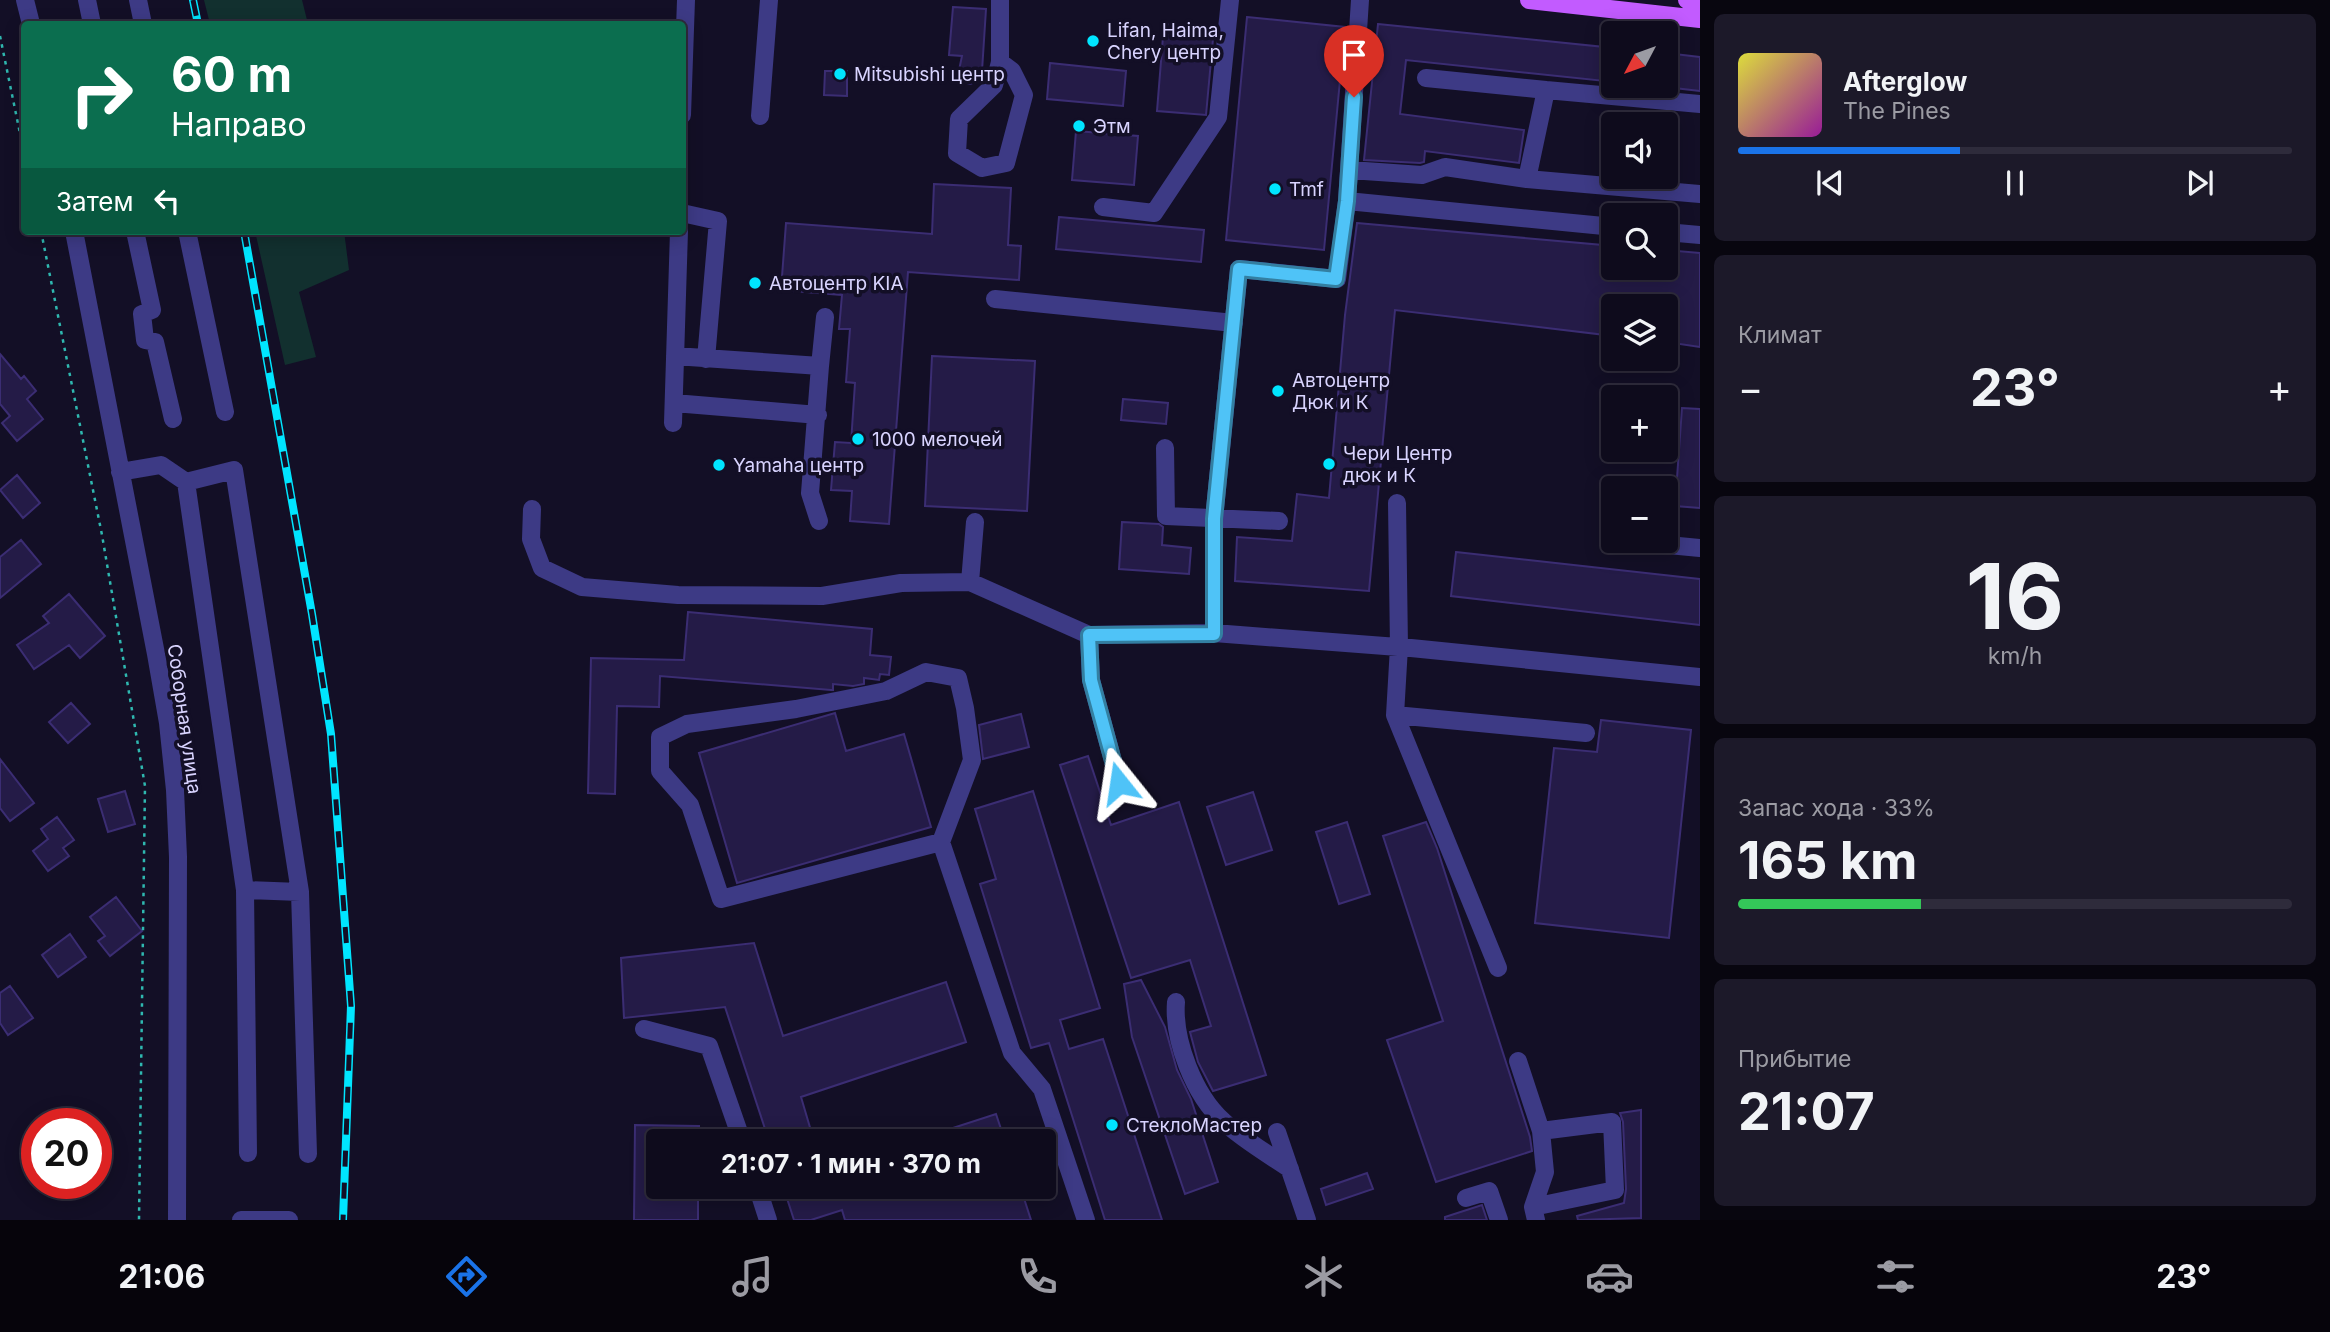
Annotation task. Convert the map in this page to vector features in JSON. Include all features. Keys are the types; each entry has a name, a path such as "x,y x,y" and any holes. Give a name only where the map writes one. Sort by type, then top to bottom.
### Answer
{"main road":[{"path":"1529,0 1700,19"},
{"path":"1687,0 1700,1"}],"street":[{"path":"25,0 30,21"},
{"path":"87,0 91,21"},
{"path":"138,0 142,21"},
{"path":"685,21 686,0"},
{"path":"760,116 769,0"},
{"path":"1000,0 1000,62 994,85 959,119 957,153 982,168 1006,163 1024,95 1012,71 1000,62"},
{"path":"1103,207 1154,213 1218,117 1230,0"},
{"path":"1214,634 1214,519 1239,269 1336,279 1350,170 1360,0"},
{"path":"1426,78 1700,104"},
{"path":"1527,179 1546,90"},
{"path":"1350,170 1422,175 1445,167 1527,179 1700,194"},
{"path":"1347,201 1601,226"},
{"path":"686,214 718,221 706,359"},
{"path":"1678,233 1700,235"},
{"name":"Соборная улица","path":"75,235 156,654 176,790 177,1220"},
{"path":"136,235 152,310 142,314 145,340 155,342 173,418"},
{"path":"188,235 225,412"},
{"path":"673,423 679,235"},
{"path":"995,299 1234,323"},
{"path":"819,521 810,493 825,317"},
{"path":"676,356 820,366"},
{"path":"674,403 817,415"},
{"path":"1165,448 1166,516 1279,521"},
{"path":"120,472 161,465 186,482 245,890 248,1153"},
{"path":"186,482 234,470 300,892 309,1154"},
{"path":"1397,503 1399,647 1395,715 1498,968"},
{"path":"532,509 531,539 542,568 582,587 678,595 822,596 901,583 971,582 1089,635 1214,634 1399,647 1700,677"},
{"path":"971,582 975,522"},
{"path":"1678,546 1700,548"},
{"path":"1089,635 1091,680 1119,783"},
{"path":"941,842 721,900 690,805 660,771 660,737 687,724 796,709 886,691 926,673 958,678 972,760 941,842 1012,1053 1042,1089 1086,1220"},
{"path":"1395,715 1586,733"},
{"path":"245,890 300,892"},
{"path":"1176,1002 1175,1022 1194,1083 1222,1121 1290,1169"},
{"path":"644,1029 709,1046 737,1129"},
{"path":"1518,1061 1541,1131 1545,1172 1535,1213 1615,1190 1612,1122 1541,1131"},
{"path":"1277,1132 1307,1220"},
{"path":"1466,1198 1489,1191 1499,1220"},
{"path":"761,1199 768,1220"},
{"path":"241,1220 289,1220"}],"path":[{"path":"0,36 21,138"},
{"path":"42,235 102,535 145,786 139,1220"}],"green space":[{"path":"204,0 302,0 307,21 209,21"},
{"path":"256,235 345,235 349,270 299,292 316,357 285,365"}],"building":[{"path":"953,7 986,9 982,71 979,81 970,84 963,82 958,75 962,56 949,55"},
{"path":"1247,17 1345,27 1324,250 1226,240"},
{"path":"1164,24 1214,28 1206,115 1157,111"},
{"path":"1378,24 1601,47 1601,81 1406,60 1400,114 1524,130 1519,163 1425,151 1424,162 1420,163 1364,160"},
{"path":"1678,54 1700,57 1700,91 1678,88"},
{"path":"1050,63 1126,71 1123,106 1047,99"},
{"path":"825,71 847,71 847,96 824,95"},
{"path":"1076,131 1138,136 1134,185 1072,180"},
{"path":"934,184 1011,188 1008,245 1021,246 1019,280 908,272 889,524 850,521 852,491 831,490 835,442 851,443 855,383 846,382 850,329 839,329 842,295 781,290 786,223 932,234"},
{"path":"1059,217 1204,230 1201,262 1056,249"},
{"path":"1357,223 1601,245 1601,280 1678,280 1678,251 1700,253 1700,347 1678,344 1678,294 1601,294 1601,334 1395,310 1369,591 1235,581 1237,537 1292,541 1297,494 1329,498 1345,315"},
{"path":"0,354 21,379 24,376 36,391 27,399 43,419 17,441 2,423 10,416 0,404"},
{"path":"932,356 1035,361 1027,511 925,506"},
{"path":"1123,399 1168,403 1166,424 1121,420"},
{"path":"1682,408 1700,409 1700,508 1678,506"},
{"path":"17,475 40,503 23,518 0,490"},
{"path":"1122,522 1159,524 1163,527 1162,545 1191,548 1189,574 1119,569"},
{"path":"21,540 41,564 0,598 0,557"},
{"path":"1456,552 1700,579 1700,625 1451,596"},
{"path":"69,594 105,636 80,658 69,645 34,669 17,645 49,623 43,616"},
{"path":"688,612 872,629 870,655 891,657 889,675 880,674 879,680 864,678 864,684 853,686 833,684 833,690 660,676 659,707 617,706 615,794 588,793 591,658 684,660"},
{"path":"71,703 90,724 68,743 49,722"},
{"path":"835,713 846,751 904,734 931,827 737,883 699,753"},
{"path":"1021,714 1029,747 983,759 979,725"},
{"path":"1601,720 1691,730 1669,938 1535,923 1554,748 1597,752"},
{"path":"1088,756 1111,825 1179,802 1266,1075 1213,1091 1198,1062 1190,1032 1211,1026 1190,960 1131,978 1060,765"},
{"path":"0,759 34,803 10,821 0,808"},
{"path":"125,791 135,824 108,832 98,799"},
{"path":"1033,791 1100,1008 1060,1020 1069,1049 1103,1039 1162,1220 1105,1220 1049,1043 1031,1048 980,884 996,879 975,809"},
{"path":"1253,792 1272,850 1226,865 1207,807"},
{"path":"57,817 74,840 63,848 69,856 48,871 33,851 48,839 41,829"},
{"path":"1347,822 1370,894 1339,904 1316,832"},
{"path":"1426,822 1437,848 1530,1137 1532,1151 1436,1182 1387,1040 1443,1021 1383,836"},
{"path":"116,897 142,931 110,956 98,941 105,936 90,917"},
{"path":"70,934 86,957 58,977 42,955"},
{"path":"754,943 783,1036 946,982 966,1042 801,1097 810,1129 765,1129 725,1007 624,1018 621,958"},
{"path":"1141,980 1165,1027 1177,1070 1191,1099 1218,1182 1185,1194 1132,1037 1124,984"},
{"path":"10,986 33,1018 8,1035 0,1023 0,993"},
{"path":"1641,1110 1641,1218 1578,1220 1577,1216 1624,1203 1626,1189 1623,1122 1620,1113"},
{"path":"996,1114 1001,1129 950,1129"},
{"path":"635,1125 699,1126 699,1129 646,1129 646,1199 698,1199 698,1220 634,1220"},
{"path":"1367,1173 1373,1189 1326,1205 1321,1189"},
{"path":"787,1199 1024,1199 1031,1220 845,1220 842,1210 811,1220 794,1220"},
{"path":"1482,1205 1487,1220 1445,1220 1445,1217"}],"railway":[{"path":"193,0 197,21"},
{"path":"245,235 331,734 351,1006 343,1220"}],"place":[{"name":"Lifan, Haima, Chery центр","path":"1093,41"},
{"name":"Mitsubishi центр","path":"840,74"},
{"name":"Этм","path":"1079,126"},
{"name":"Tmf","path":"1275,189"},
{"name":"Автоцентр KIA","path":"755,283"},
{"name":"Автоцентр Дюк и К","path":"1278,391"},
{"name":"1000 мелочей","path":"858,439"},
{"name":"Чери Центр дюк и К","path":"1329,464"},
{"name":"Yamaha центр","path":"719,465"},
{"name":"СтеклоМастер","path":"1112,1125"}],"route":[{"path":"1119,783 1091,680 1089,635 1214,634 1214,519 1239,269 1336,279 1347,201 1354,97"}]}
